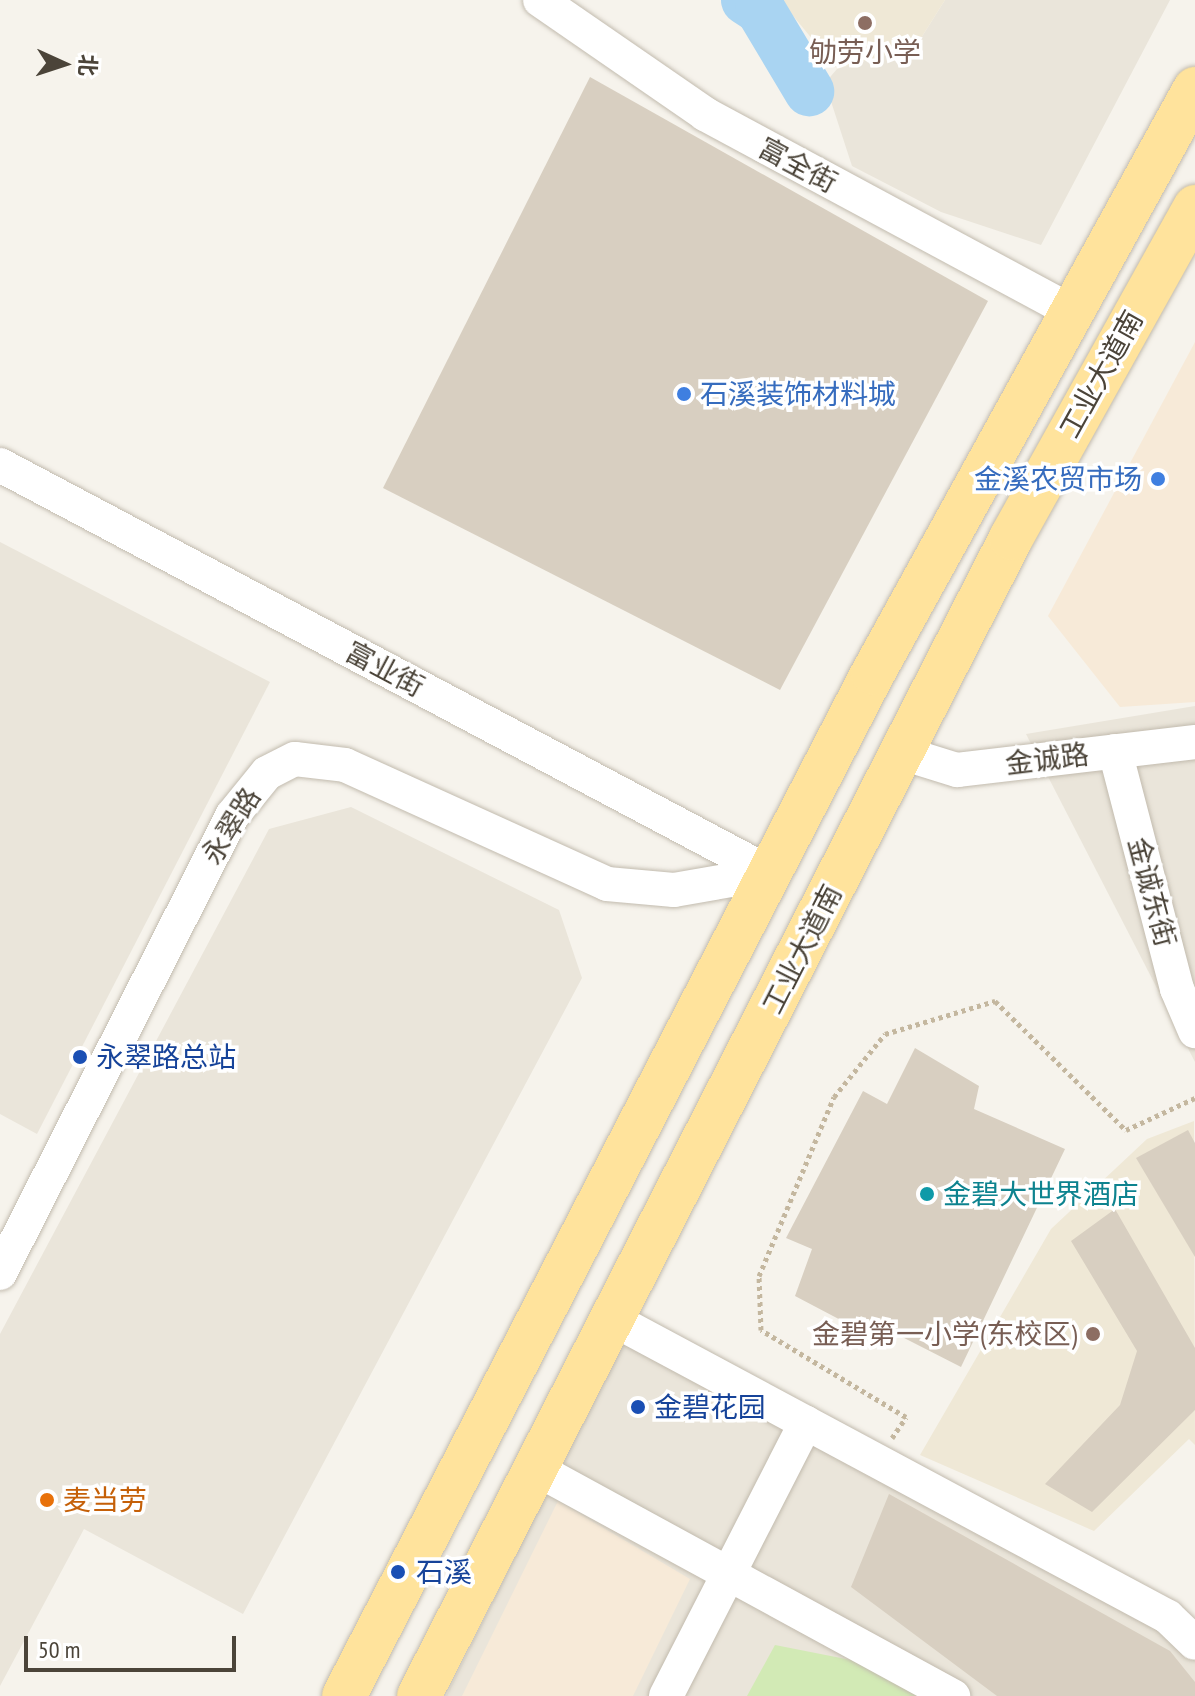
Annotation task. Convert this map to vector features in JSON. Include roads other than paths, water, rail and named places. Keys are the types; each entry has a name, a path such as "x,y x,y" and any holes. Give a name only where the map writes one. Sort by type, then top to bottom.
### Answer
{"main road":[{"path":"344,1696 601,1207 770,873 1069,310 1195,89"},
{"name":"工业大道南","path":"419,1696 616,1321 902,753 1080,409 1195,207"},
{"path":"770,873 827,901"},
{"path":"601,1207 657,1240"}],"street":[{"name":"富全街","path":"540,0 705,114 1069,310"},
{"name":"富业街","path":"0,465 770,873"},
{"name":"金诚路","path":"902,753 957,770 1195,742"},
{"name":"金诚东街","path":"1115,751 1177,989 1195,1031"},
{"name":"永翠路","path":"0,1273 224,830 267,773 295,759 345,765 607,884 674,890 770,873"},
{"path":"616,1321 1168,1617 1195,1643"},
{"path":"666,1696 806,1423"},
{"path":"538,1470 953,1696"}],"waterway":[{"path":"746,0 760,9 809,91"}],"place":[{"name":"劬劳小学","path":"865,23"},
{"name":"石溪装饰材料城","path":"684,394"},
{"name":"金溪农贸市场","path":"1158,479"},
{"name":"永翠路总站","path":"80,1057"},
{"name":"金碧大世界酒店","path":"927,1194"},
{"name":"金碧第一小学(东校区)","path":"1093,1334"},
{"name":"金碧花园","path":"638,1407"},
{"name":"麦当劳","path":"47,1500"},
{"name":"石溪","path":"398,1572"}]}
